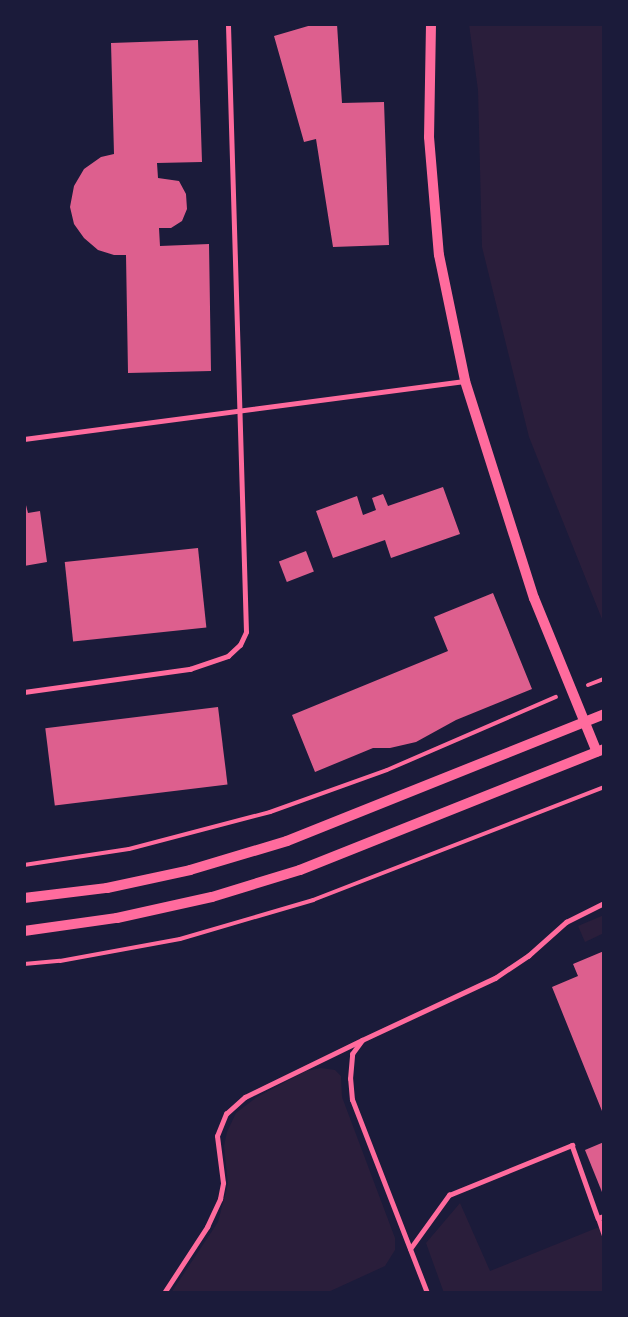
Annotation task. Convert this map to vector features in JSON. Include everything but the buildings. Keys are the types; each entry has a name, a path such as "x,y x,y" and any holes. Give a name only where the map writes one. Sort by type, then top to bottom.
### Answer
{"street":[{"path":"24,931 117,918 212,897 300,870 601,751 571,691 534,598 465,381 439,255 429,137 431,24"},
{"path":"24,898 117,886 190,870 287,841 604,714"},
{"path":"601,1217 604,1235"}],"lane":[{"path":"24,692 190,669 220,659 240,645 246,632 228,24"},
{"path":"24,439 465,381"},
{"path":"164,1293 207,1227 220,1199 223,1183 218,1136 226,1114 245,1097 495,978 528,956 566,922 604,903"},
{"path":"362,1040 352,1054 350,1079 352,1100 427,1293"},
{"path":"410,1249 449,1195 572,1145 601,1217"}],"path":[{"path":"24,865 129,849 270,812 387,770 604,679"},
{"path":"24,964 60,961 180,939 313,900 604,787"}],"shaded area":[{"path":"469,24 604,24 604,624 529,437 482,247 478,90"},
{"path":"604,915 604,933 585,942 578,926"},
{"path":"321,1068 335,1070 341,1076 342,1097 395,1238 395,1250 385,1266 326,1293 171,1293 218,1222 228,1184 224,1146 227,1132 236,1113 257,1097 306,1071"},
{"path":"460,1203 490,1271 604,1225 604,1293 444,1293 426,1243"}]}
